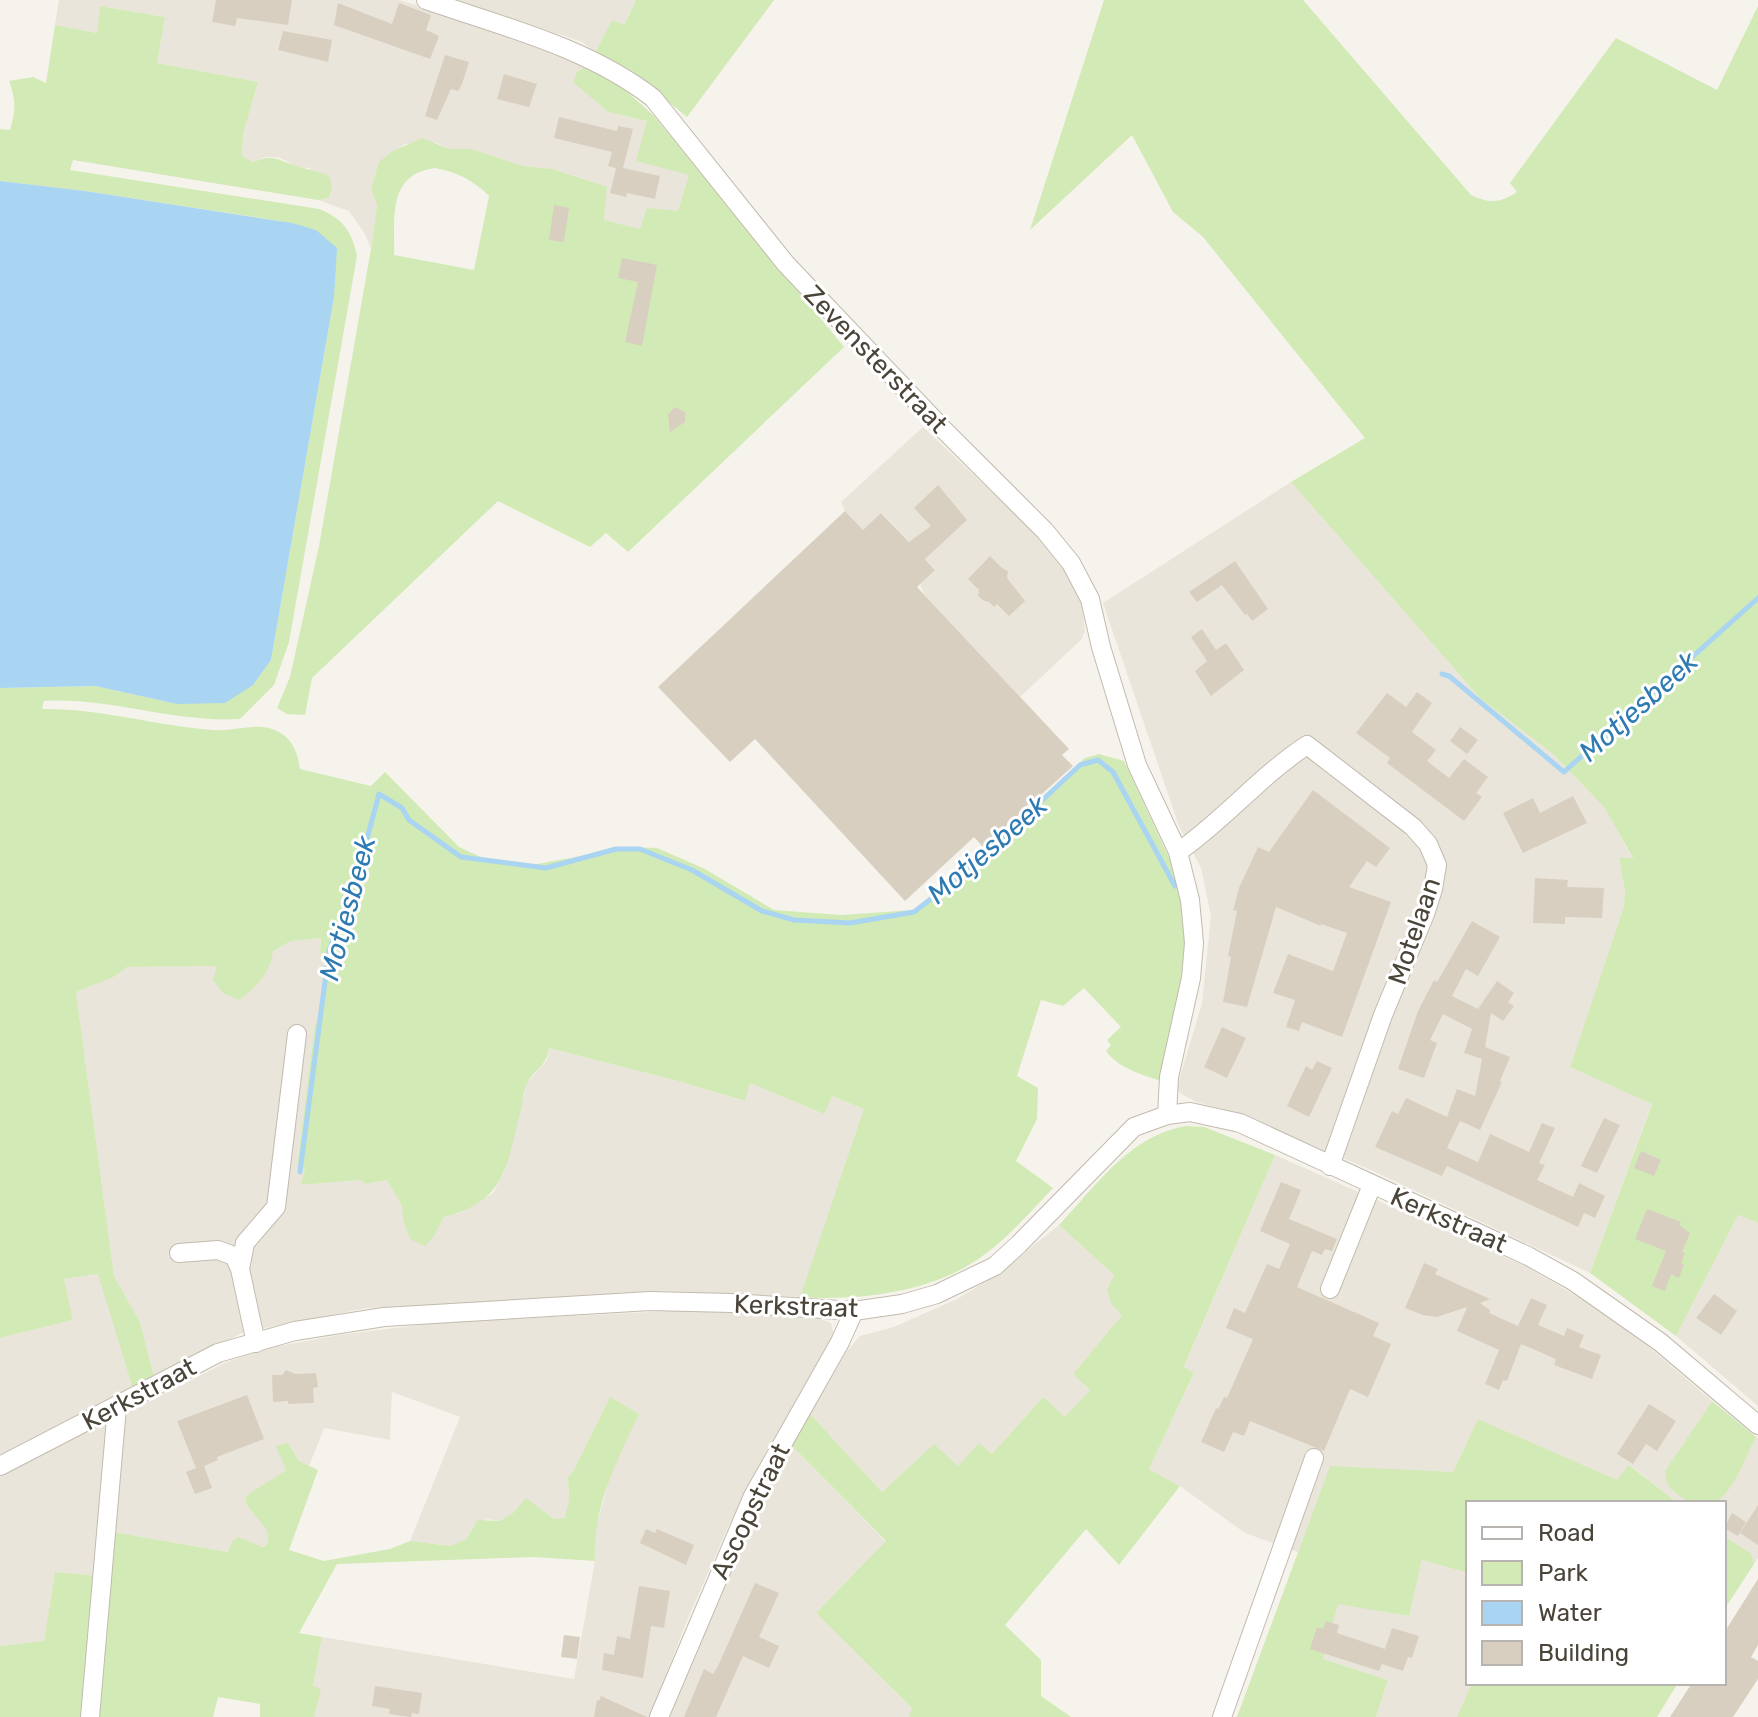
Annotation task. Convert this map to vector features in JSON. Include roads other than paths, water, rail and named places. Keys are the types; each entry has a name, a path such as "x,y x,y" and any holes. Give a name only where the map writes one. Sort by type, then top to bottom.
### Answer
{"street":[{"name":"Zevensterstraat","path":"426,0 571,50 632,82 653,98 795,274 1045,531 1071,563 1090,599 1101,647 1137,765 1178,852 1190,900 1194,943 1191,978 1169,1077 1167,1115"},
{"name":"Motelaan","path":"1178,852 1205,833 1285,759 1307,745 1413,827 1428,844 1437,865 1433,889 1383,1015 1330,1166"},
{"path":"240,1269 245,1243 276,1207 297,1034"},
{"name":"Kerkstraat","path":"0,1466 218,1353 295,1331 384,1317 650,1301 854,1311 902,1304 937,1294 995,1266 1134,1127 1167,1115 1190,1112 1220,1116 1240,1123 1528,1256 1573,1281 1660,1342 1758,1425"},
{"path":"1330,1289 1372,1185"},
{"path":"179,1253 218,1250 234,1256 240,1269 256,1343"},
{"name":"Ascopstraat","path":"659,1717 753,1496 840,1342 854,1311"},
{"path":"90,1717 117,1407"},
{"path":"1222,1717 1314,1458"}],"water":[{"path":"0,181 292,223 316,230 337,248 334,297 271,660 253,685 225,703 177,704 95,686 0,688"}],"waterway":[{"name":"Motjesbeek","path":"1442,674 1449,676 1564,772 1758,598"},
{"name":"Motjesbeek","path":"300,1172 329,951 360,865 379,794 402,808 409,820 461,857 546,868 616,849 640,849 692,870 762,911 794,920 850,923 914,912 963,874 1080,765 1098,760 1113,772 1175,886"}]}
